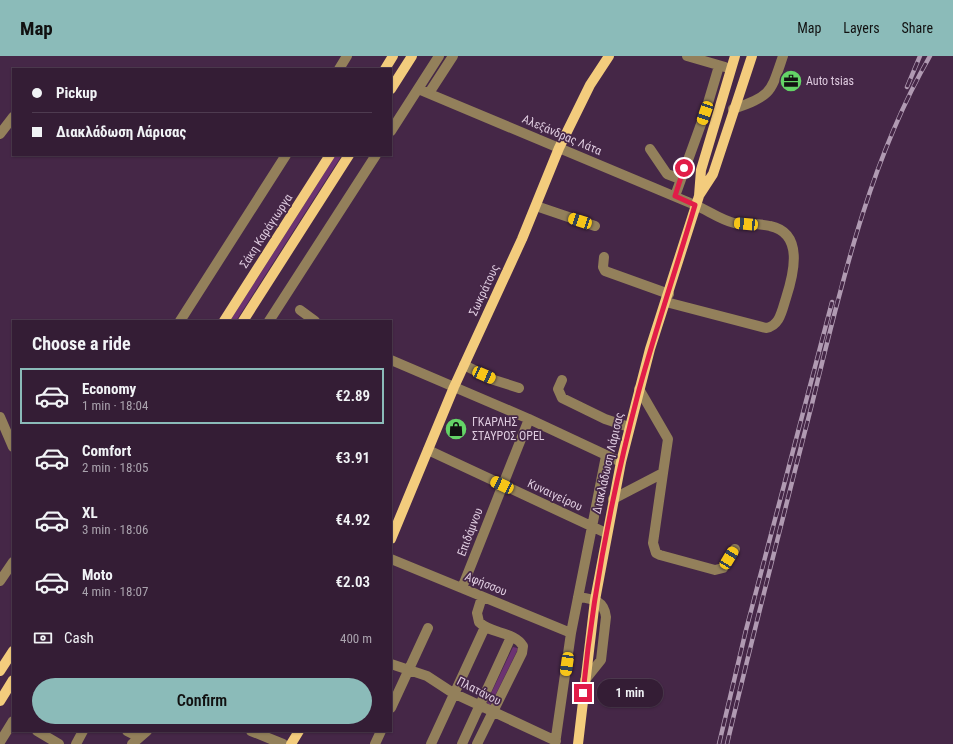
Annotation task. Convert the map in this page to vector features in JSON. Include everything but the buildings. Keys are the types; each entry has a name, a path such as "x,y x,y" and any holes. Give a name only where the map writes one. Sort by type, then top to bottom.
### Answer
{"main road":[{"path":"386,68 393,56"},
{"path":"392,87 412,56"},
{"name":"Σωκράτους","path":"392,533 454,387 536,206 559,148 590,85 609,56"},
{"name":"Διακλάδωση Λάρισας","path":"578,744 595,600 606,533 621,462 639,390 697,200 701,170 735,56"},
{"name":"Διακλάδωση Λάρισας","path":"697,200 713,174 733,109 752,56"},
{"name":"Σάκη Καράγιωργα","path":"225,320 329,156"},
{"path":"244,320 348,156"},
{"path":"0,671 12,653"},
{"path":"0,701 12,682"},
{"path":"292,744 298,732"}],"street":[{"path":"340,68 347,56"},
{"path":"392,129 439,56"},
{"path":"429,94 453,56"},
{"path":"687,56 719,66 731,68"},
{"path":"733,109 766,95 773,86 783,56"},
{"path":"675,196 705,113 719,66"},
{"name":"Αλεξάνδρας Λάτα","path":"418,89 675,196 697,200 733,223 771,226 788,233 793,245 794,256 787,294 777,323 772,327 766,328 667,298"},
{"path":"0,134 12,118"},
{"path":"650,149 667,174 680,179"},
{"path":"181,320 285,156"},
{"path":"270,320 375,156"},
{"path":"536,206 595,226"},
{"path":"604,257 603,267 605,270 667,298"},
{"path":"300,310 313,320"},
{"path":"392,360 529,419 621,462"},
{"path":"464,365 494,380 519,388"},
{"path":"562,380 558,385 558,390 562,398 605,419 629,427"},
{"path":"639,390 668,439 653,543 656,553 660,556 715,570 723,568 734,549"},
{"path":"0,417 12,445"},
{"name":"Επιδάμνου","path":"462,588 529,419"},
{"name":"Κυναιγείρου","path":"428,450 606,533"},
{"path":"556,743 578,597 606,456"},
{"path":"613,499 663,473"},
{"name":"Αφήσσου","path":"392,559 572,633"},
{"path":"0,581 12,563"},
{"path":"477,744 522,653 523,646 518,640 485,627 479,622 477,617 482,597"},
{"path":"578,597 595,600 600,603 606,611 606,625 601,660 589,674 584,683"},
{"path":"431,744 453,693 485,627"},
{"path":"392,706 428,628"},
{"path":"462,744 511,637"},
{"name":"Πλατάνου","path":"392,664 409,669 434,680 453,693 556,743"},
{"path":"0,742 12,723"},
{"path":"38,732 59,744"},
{"path":"76,744 82,732"},
{"path":"131,736 144,732"},
{"path":"253,732 283,744"},
{"path":"375,744 381,732"}],"shaded area":[{"path":"335,156 341,156 237,320 231,320"},
{"path":"513,647 517,648 517,651 490,706 487,702"}],"railway":[{"path":"907,87 920,56"},
{"path":"727,744 846,270 859,226 890,138 930,56"},
{"path":"719,744 746,630 832,302"}],"place":[{"name":"Auto tsias","path":"791,81"},
{"name":"ΓΚΑΡΛΗΣ ΣΤΑΥΡΟΣ OPEL","path":"456,429"}],"route":[{"path":"583,693 589,638 606,533 629,427 650,349 663,312 695,205 675,196 684,168"}]}
